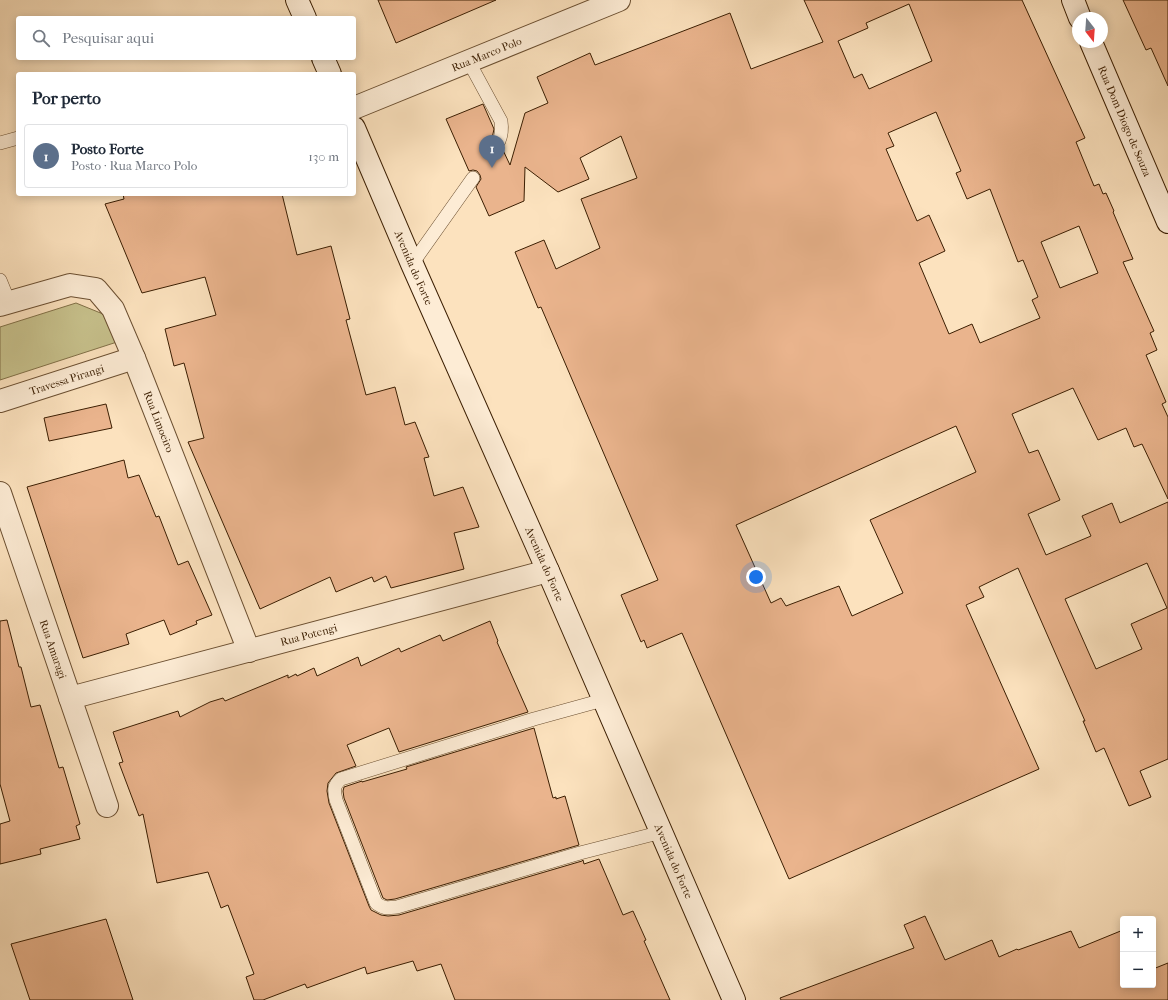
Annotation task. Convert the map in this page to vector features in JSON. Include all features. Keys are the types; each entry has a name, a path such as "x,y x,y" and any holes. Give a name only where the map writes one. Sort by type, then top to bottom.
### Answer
{"street":[{"path":"297,0 304,16"},
{"name":"Rua Marco Polo","path":"356,107 619,0"},
{"path":"1072,0 1077,12"},
{"name":"Rua Dom Diogo de Souza","path":"1094,48 1168,222"},
{"path":"324,60 329,72"},
{"name":"Avenida do Forte","path":"356,133 734,1000"},
{"name":"Rua Limoeiro","path":"5,304 70,285 96,289 113,309 134,358 249,651"},
{"name":"Travessa Pirangi","path":"0,401 134,358"},
{"name":"Rua Amaragi","path":"0,493 107,806"},
{"name":"Rua Potengi","path":"70,698 548,571"}],"lane":[{"path":"469,62 501,121 502,135 499,141"},
{"path":"0,143 16,139"},
{"path":"412,264 473,178"},
{"path":"0,280 5,304"},
{"path":"603,700 534,719 341,779 335,784 334,790 336,800 376,903 381,907 397,907 580,853 662,832"}],"shaded area":[{"path":"76,303 103,314 117,342 0,380 0,327"}],"building":[{"path":"378,0 496,0 396,43"},
{"path":"804,0 1022,0 1085,138 1076,142 1094,186 1099,184 1103,194 1106,193 1133,259 1123,262 1154,331 1150,333 1157,350 1146,355 1166,402 1162,404 1168,417 1168,499 1142,444 1134,447 1126,428 1098,440 1073,388 1012,414 1029,453 1038,450 1060,500 1028,514 1046,555 1091,536 1082,516 1112,503 1120,523 1168,502 1168,759 1140,771 1151,797 1129,806 1104,748 1096,752 1083,721 1085,721 1018,568 979,587 984,597 966,605 1039,769 789,879 682,633 647,648 644,640 641,642 621,595 658,580 541,307 538,308 515,252 544,240 556,269 600,248 581,199 637,178 621,136 580,158 589,179 558,192 525,167 524,201 489,216 476,187 481,179 480,175 477,171 469,171 446,119 483,104 494,129 491,143 496,148 502,148 510,165 525,113 548,103 537,77 590,53 595,65 730,13 751,69 823,42","holes":["909,4 932,61 869,89 862,74 854,78 838,41 868,28 866,23","936,112 961,171 956,173 967,199 990,189 1018,262 1023,260 1038,297 1032,300 1040,318 980,343 972,324 949,334 919,263 945,251 929,215 917,221 886,149 894,146 888,133","1079,226 1098,273 1060,288 1041,242","956,426 976,472 870,520 903,593 852,616 839,586 786,606 781,598 771,603 736,525","1147,563 1167,608 1131,624 1142,649 1096,669 1065,599"]},
{"path":"1123,0 1168,0 1168,86 1151,48 1146,50"},
{"path":"123,196 282,196 297,255 331,246 350,319 346,320 366,395 395,387 405,425 415,422 429,457 424,458 434,496 463,487 479,527 454,533 464,569 391,588 386,576 374,582 372,577 336,592 330,577 260,609 188,442 204,438 184,363 174,366 165,329 216,315 205,277 142,293 105,204 124,199"},
{"path":"106,404 112,428 49,441 44,418"},
{"path":"124,460 128,478 139,475 156,517 159,516 178,565 188,561 212,615 196,621 197,624 170,635 164,620 126,634 129,644 83,658 27,487"},
{"path":"7,620 31,707 40,705 59,768 63,767 80,824 76,826 80,839 40,849 41,854 0,864 0,824 10,821 0,784 0,621"},
{"path":"490,621 498,641 497,642 528,712 399,752 389,728 347,745 356,766 336,773 328,783 327,791 329,803 369,906 371,910 381,915 399,915 583,860 584,864 599,859 623,915 633,911 646,940 644,941 670,1000 455,1000 441,964 417,971 413,961 367,974 365,967 307,988 305,984 263,1000 254,1000 246,977 254,974 228,905 221,908 208,872 157,883 143,814 139,816 119,763 123,762 113,732 178,711 180,717 210,702 223,698 225,701 288,675 288,678 296,674 297,676 314,668 317,676 358,657 361,666 399,648 401,652 440,635 443,641"},
{"path":"534,728 553,798 556,797 556,799 565,796 579,845 395,899 387,900 383,898 344,798 344,787 407,769 406,767"},
{"path":"925,916 945,960 992,940 999,957 1017,949 1018,950 1071,931 1079,948 1120,931 1120,988 1156,988 1156,968 1168,963 1168,1000 781,1000 780,998 914,948 904,925"},
{"path":"106,919 133,1000 30,1000 11,944"}],"place":[{"name":"Posto Forte","path":"492,168"}]}
